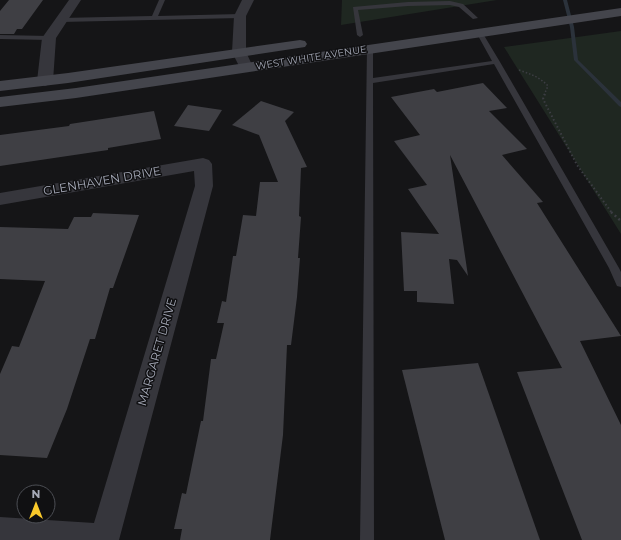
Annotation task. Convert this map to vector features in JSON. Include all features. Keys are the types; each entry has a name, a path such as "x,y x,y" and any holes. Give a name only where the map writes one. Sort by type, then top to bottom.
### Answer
{"main road":[{"name":"WEST WHITE AVENUE","path":"0,102 76,93 370,48 534,10"},
{"name":"WEST WHITE AVENUE","path":"460,21 486,20 538,24 621,12"},
{"name":"WEST WHITE AVENUE","path":"345,37 375,33"},
{"path":"360,35 370,48"},
{"name":"WEST WHITE AVENUE","path":"0,86 45,81 315,42"}],"street":[{"path":"45,81 49,38 74,0"},
{"path":"246,67 240,52 240,16 248,0"},
{"name":"GLENHAVEN DRIVE","path":"0,198 203,164"},
{"name":"MARGARET DRIVE","path":"104,539 204,186 203,164"},
{"path":"0,532 104,539"}],"lane":[{"path":"154,18 162,0"},
{"path":"360,35 355,8 426,0 447,0 459,4 486,20 497,62 614,268 621,283"},
{"path":"61,20 240,16"},
{"path":"0,37 49,38"},
{"path":"367,540 370,48"},
{"path":"370,81 497,62"}],"path":[{"path":"516,67 545,81 548,86 544,99 562,138 577,164 614,216 621,221"}],"shaded area":[{"path":"342,0 497,0 341,25"},
{"path":"621,31 621,234 504,47"}],"building":[{"path":"9,0 43,0 22,29 17,29 14,34 0,34 0,11"},
{"path":"483,83 507,108 489,111 527,149 502,155 543,202 537,203 621,336 580,341 621,425 621,540 582,540 517,372 562,368 450,155 468,276 457,260 449,259 454,304 417,302 417,291 404,291 401,232 439,234 408,189 427,185 394,141 420,135 391,97 434,89 437,92"},
{"path":"261,101 294,112 285,121 307,167 301,168 299,216 301,217 298,258 300,258 297,297 291,345 287,345 283,435 270,540 180,540 182,529 174,529 182,493 186,494 201,421 203,421 211,359 216,359 224,323 217,323 222,301 226,302 233,256 236,256 243,215 256,216 260,182 278,182 259,135 232,125"},
{"path":"188,105 222,110 209,131 174,126"},
{"path":"154,111 161,139 108,148 108,150 0,166 0,135 69,126 70,124"},
{"path":"93,213 139,215 113,288 110,288 95,339 90,339 67,409 47,458 0,455 0,374 12,346 19,347 45,281 0,279 0,227 68,229 74,217 91,217"},
{"path":"478,363 540,540 445,540 402,370"}],"waterway":[{"path":"565,0 572,27 576,60 621,105"}]}
